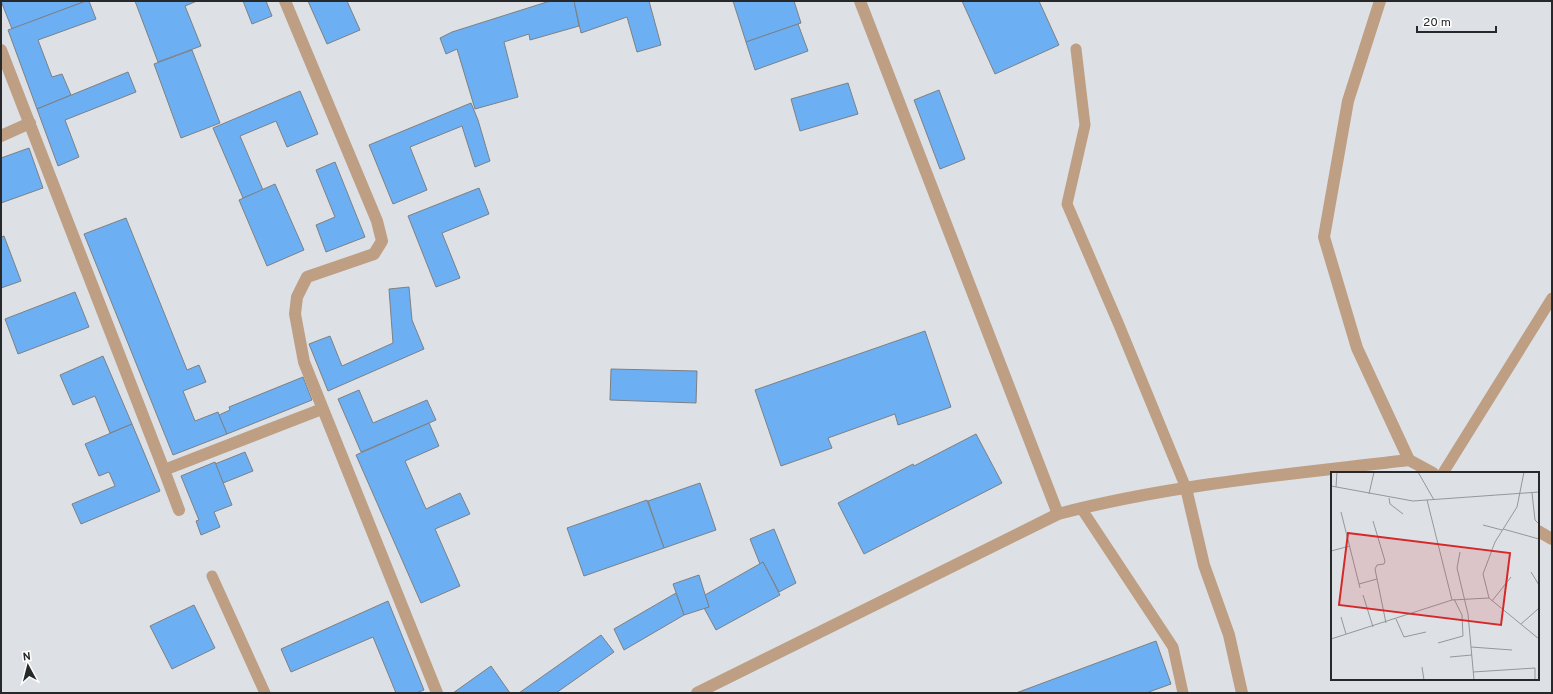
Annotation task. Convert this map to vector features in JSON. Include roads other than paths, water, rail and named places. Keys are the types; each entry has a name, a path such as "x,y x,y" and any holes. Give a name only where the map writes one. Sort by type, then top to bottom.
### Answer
{"street":[{"path":"285,1 378,221 382,241 374,254 307,277 297,297 295,314 304,362 437,693"},
{"path":"860,1 1058,514"},
{"path":"1380,1 1348,101 1324,237 1357,348 1409,460"},
{"path":"1,50 179,510"},
{"path":"1,136 30,123"},
{"path":"164,470 322,409"},
{"path":"697,693 1058,514 1081,508 1186,488 1409,460 1431,472"},
{"path":"1186,488 1204,565 1230,635 1242,693"},
{"path":"1539,532 1552,539"}],"lane":[{"path":"1076,49 1085,125 1068,204 1186,488"},
{"path":"1444,472 1552,298"},
{"path":"1081,508 1173,647 1183,693"},
{"path":"212,576 265,693"}]}
